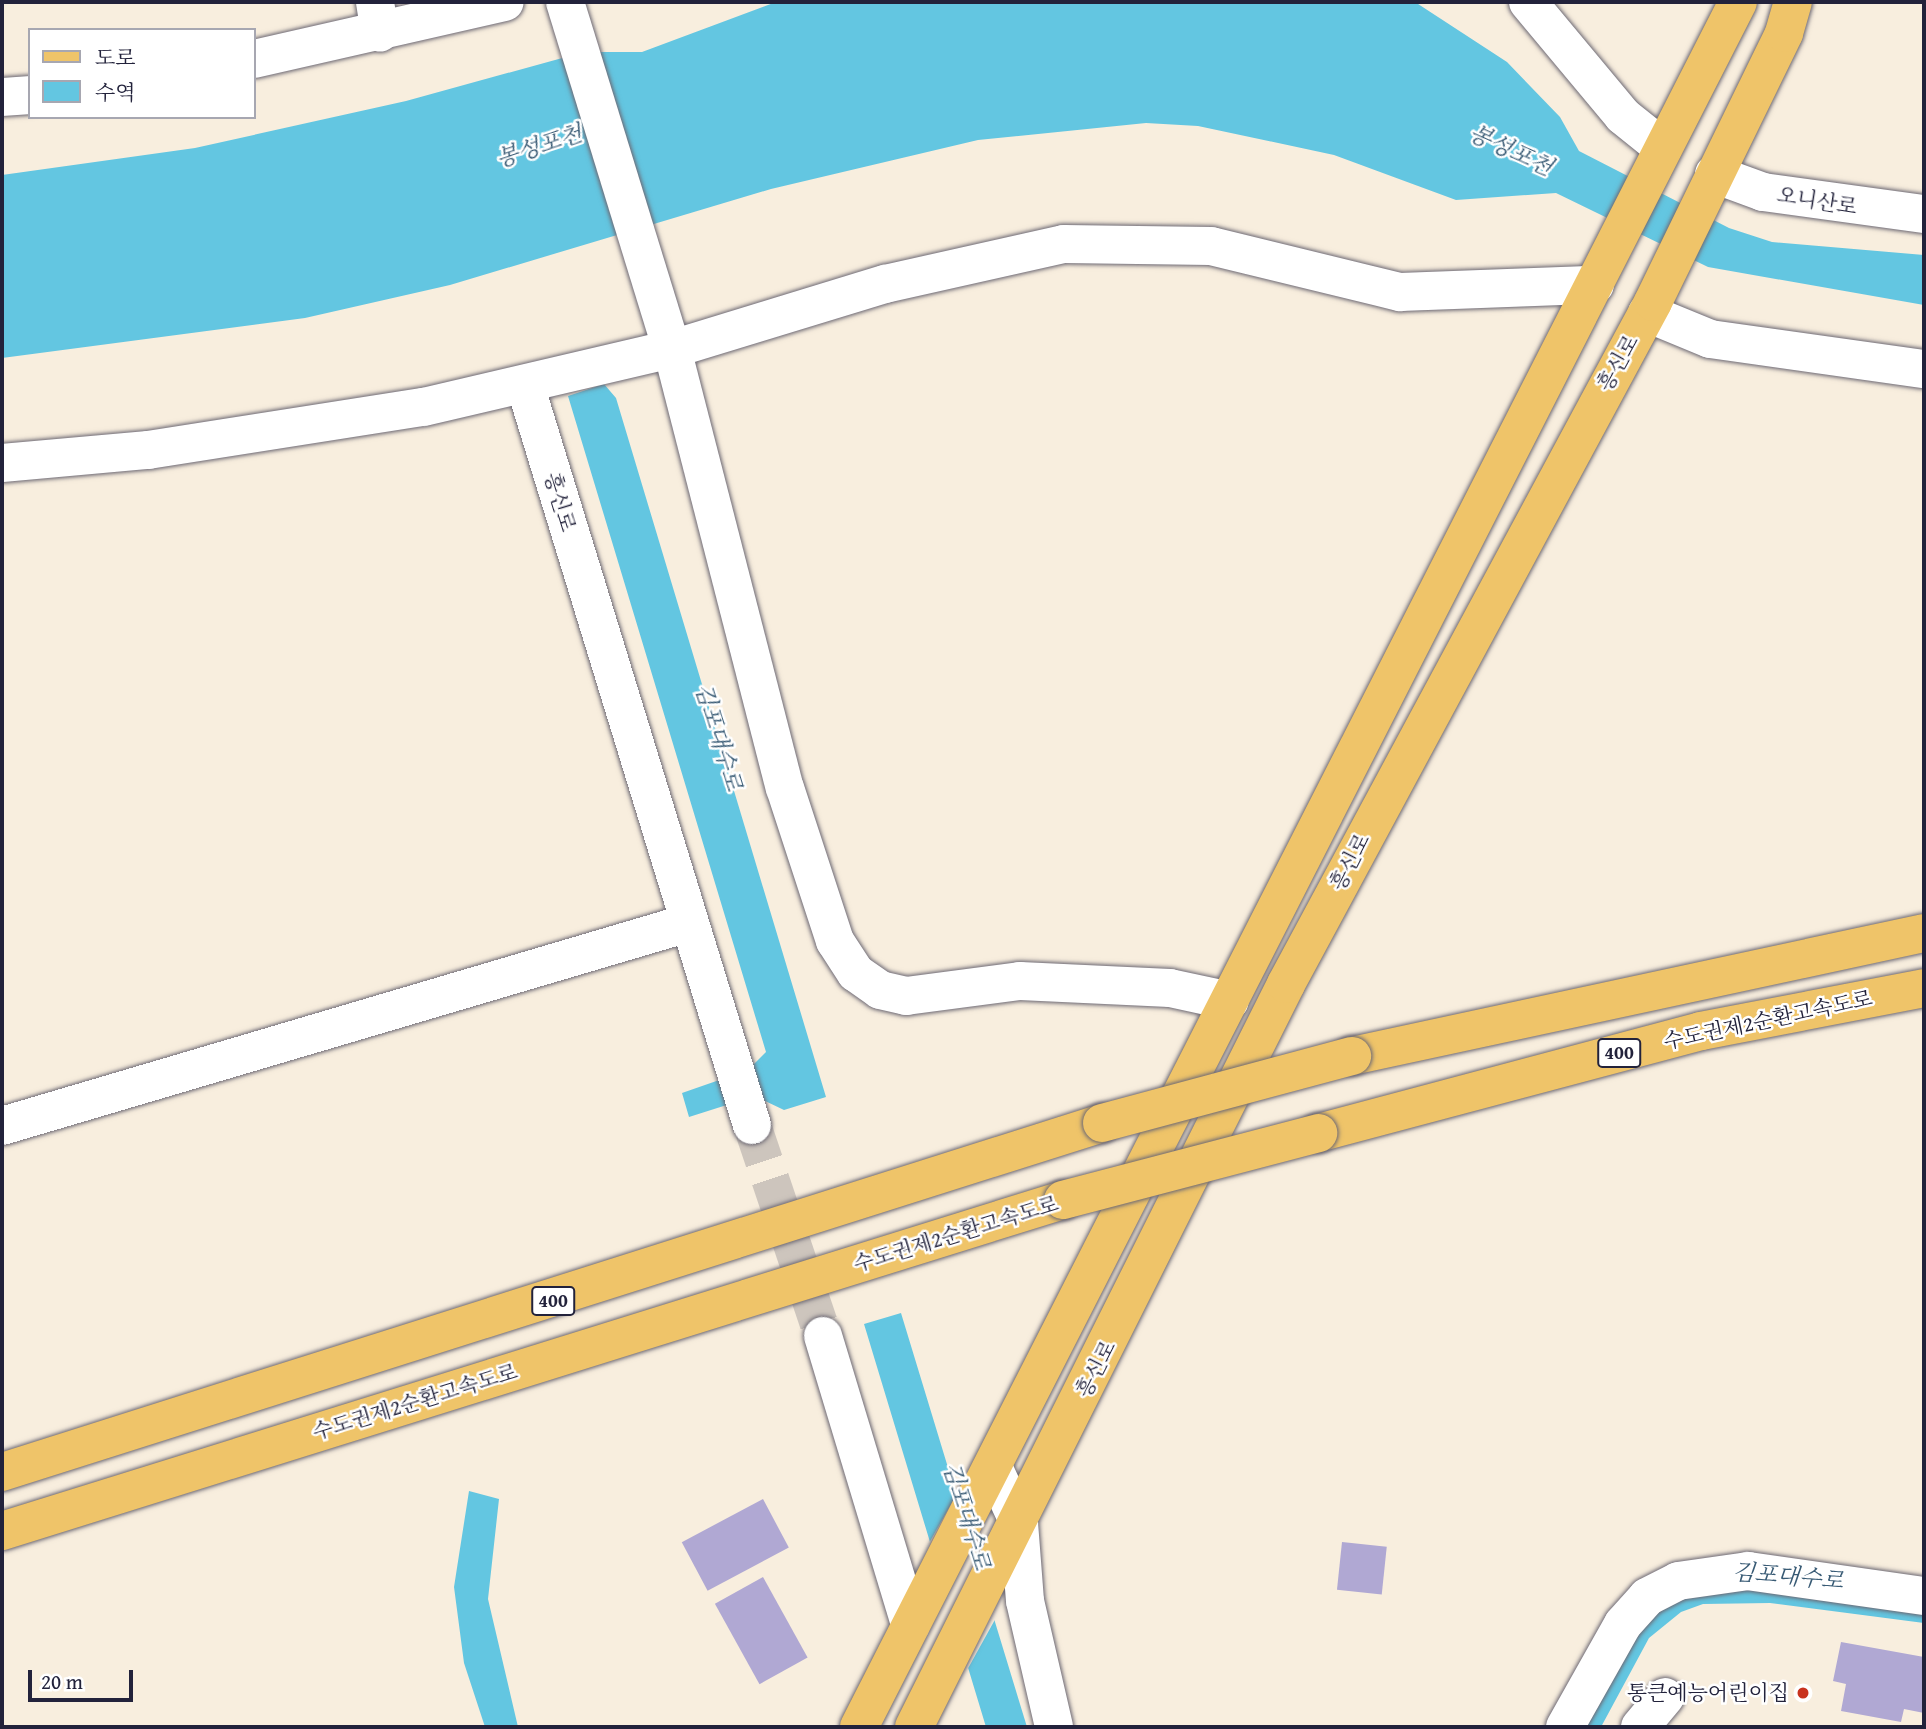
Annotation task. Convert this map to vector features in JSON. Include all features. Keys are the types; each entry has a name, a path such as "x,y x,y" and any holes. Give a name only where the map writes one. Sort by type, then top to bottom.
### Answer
{"main road":[{"name":"흥신로","path":"859,1727 913,1617 986,1486 1738,2"},
{"name":"흥신로","path":"914,1727 1000,1561 1286,984 1650,307 1793,2"},
{"name":"400","path":"2,1472 1102,1123 1352,1056 1924,933"},
{"name":"수도권제2순환고속도로","path":"2,1531 1063,1200 1701,1031 1924,988"}],"lane":[{"path":"256,58 377,18 505,2"},
{"path":"1528,2 1658,158"},
{"path":"566,5 668,338 785,788 835,941 856,973 880,990 906,996 1057,981 1170,988 1230,1001"},
{"path":"2,97 28,95"},
{"name":"오니산로","path":"1710,183 1924,214"},
{"path":"2,463 313,426 525,384 668,338 885,284 1064,244 1211,246 1400,292 1599,278"},
{"path":"1650,307 1710,339 1924,369"},
{"name":"흥신로","path":"525,384 730,1063 748,1114"},
{"path":"2,1126 688,923"},
{"path":"823,1336 913,1617"},
{"path":"986,1486 1019,1523 1026,1601 1054,1727"},
{"path":"1565,1727 1623,1624 1647,1597 1678,1581 1748,1571 1924,1596"},
{"path":"1640,1727 1665,1696"}],"water":[{"name":"봉성포천","path":"776,2 1415,2 1507,62 1560,117 1579,151 1729,228 1772,242 1924,255 1924,305 1708,267 1556,193 1456,200 1334,155 1198,126 1146,123 978,140 771,189 450,285 305,318 2,358 2,175 195,148 406,101 584,52 642,52"},
{"path":"604,384 616,398 826,1097 784,1110 755,1096 689,1117 682,1093 748,1070 766,1052 568,396"},
{"path":"901,1313 1027,1727 986,1727 864,1324"},
{"path":"469,1491 499,1499 488,1599 518,1727 485,1727 464,1663 454,1587"},
{"path":"1706,1581 1924,1604 1924,1623 1770,1603 1703,1604 1681,1612 1649,1638 1601,1727 1576,1727 1635,1624"}],"pier":[{"path":"959,1490 997,1616 966,1672 928,1545"}],"building":[{"path":"763,1499 789,1548 708,1591 682,1542"},
{"path":"1342,1542 1387,1547 1382,1594 1337,1590"},
{"path":"763,1577 808,1657 759,1684 715,1604"},
{"path":"1841,1642 1924,1657 1924,1713 1904,1709 1901,1722 1841,1711 1846,1684 1833,1681"}],"tunnel":[{"path":"752,1125 823,1336"}],"place":[{"name":"통큰예능어린이집","path":"1803,1693"}],"water label":[{"name":"김포대수로","path":"719,737"},
{"name":"김포대수로","path":"967,1516"},
{"name":"김포대수로","path":"1788,1576"}]}
